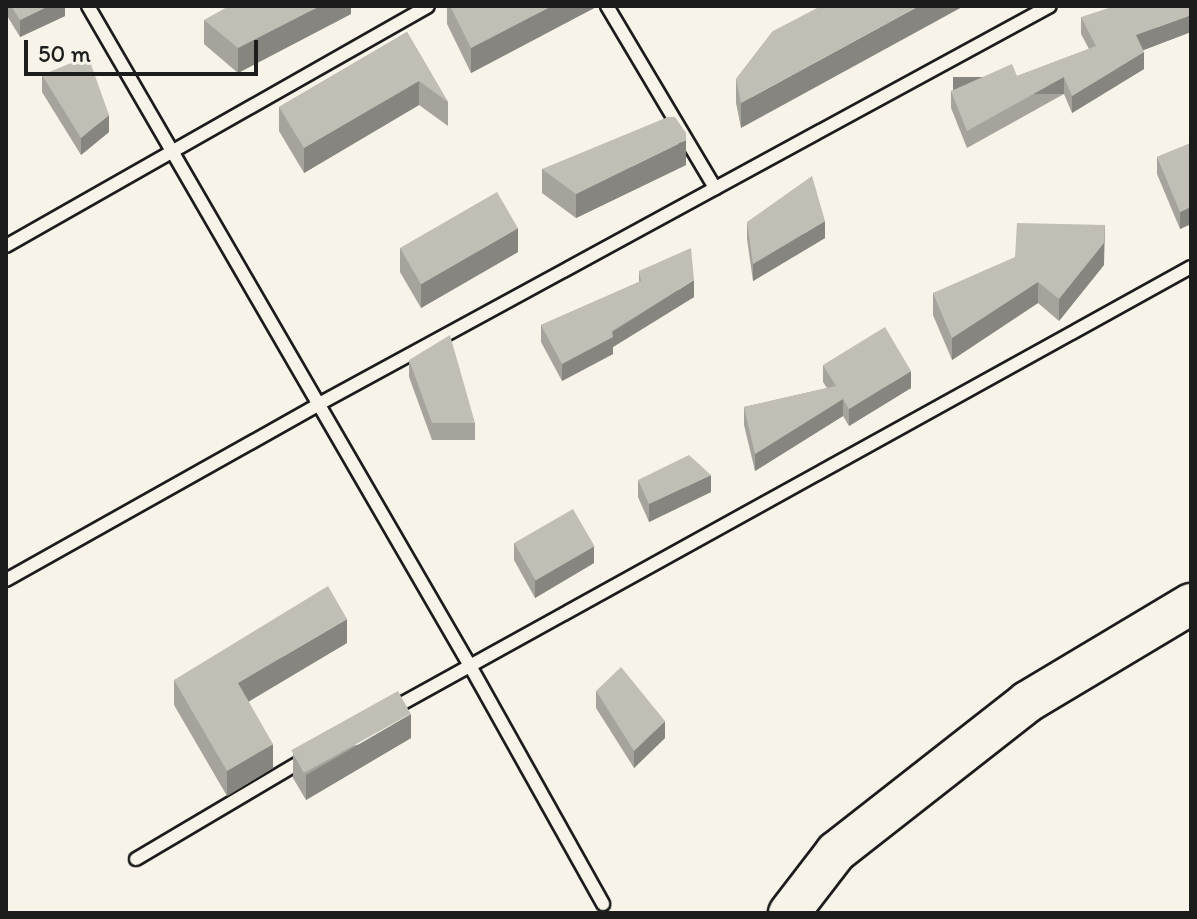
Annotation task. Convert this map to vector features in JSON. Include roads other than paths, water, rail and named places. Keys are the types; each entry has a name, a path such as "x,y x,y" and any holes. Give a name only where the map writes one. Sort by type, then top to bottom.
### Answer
{"highway":[{"path":"796,911 836,852 1027,702 1191,604"}],"lane":[{"path":"88,6 469,664 603,904"},
{"path":"6,246 428,6"},
{"path":"607,6 715,188"},
{"path":"6,580 319,404 1050,6"},
{"path":"376,718 1191,267"},
{"path":"136,859 322,749"}]}
